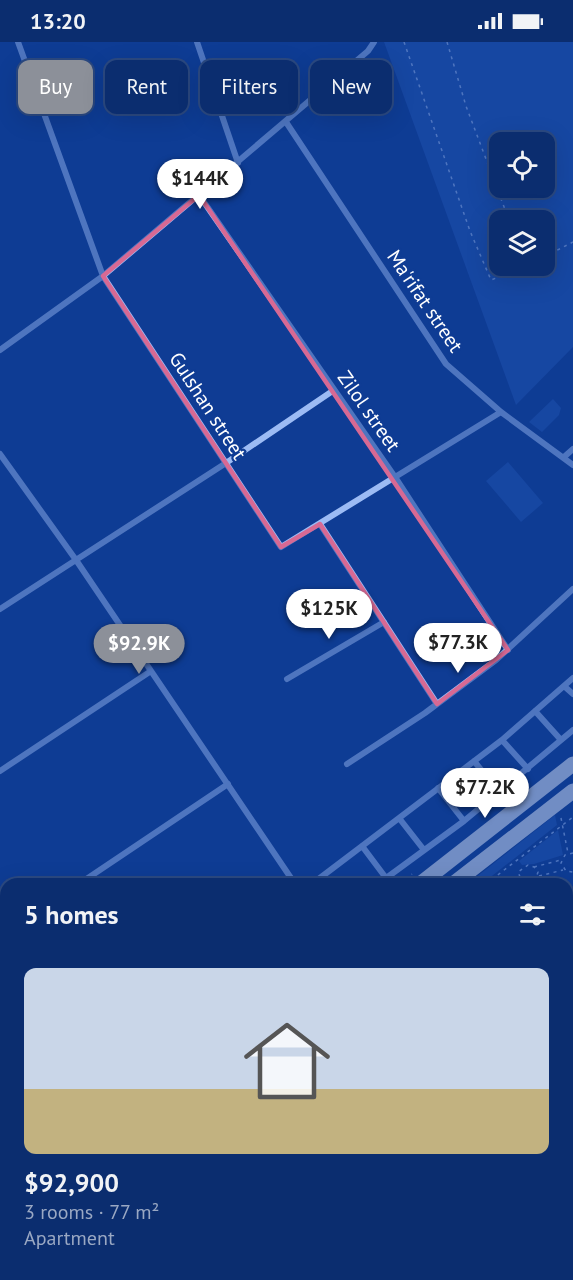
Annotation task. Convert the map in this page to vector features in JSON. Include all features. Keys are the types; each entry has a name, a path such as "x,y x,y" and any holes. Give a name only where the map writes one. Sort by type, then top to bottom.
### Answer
{"main road":[{"path":"428,878 573,764"},
{"path":"461,878 573,791"}],"street":[{"name":"Gulshan street","path":"18,42 103,276 281,548 501,412"},
{"path":"197,42 237,163"},
{"path":"0,350 103,276 286,122 368,51 374,42"},
{"name":"Ma'rifat street","path":"286,122 446,364 501,412 573,465"},
{"name":"Zilol street","path":"200,195 395,477 508,650"},
{"path":"0,609 226,463 334,390"},
{"path":"564,457 573,448"},
{"path":"0,454 76,560 291,878"},
{"path":"320,524 437,704"},
{"path":"347,764 437,704 508,650 573,589"},
{"path":"287,679 384,622"},
{"path":"0,771 151,671"},
{"path":"320,878 502,740 573,678"},
{"path":"564,686 573,694"},
{"path":"535,711 561,740"},
{"path":"362,846 386,878 464,821 573,730"},
{"path":"502,740 528,769"},
{"path":"474,761 499,792"},
{"path":"88,878 228,784"},
{"path":"438,788 464,821"},
{"path":"399,818 424,850"}],"path":[{"path":"404,42 470,231 489,275"},
{"path":"447,42 466,106 505,210"},
{"path":"555,251 573,242"},
{"path":"489,276 491,280 501,276"},
{"path":"494,878 573,817"},
{"path":"561,818 570,853"},
{"path":"516,860 522,867 534,867 562,860 573,848"},
{"path":"562,860 564,869"},
{"path":"516,878 522,867"},
{"path":"534,867 538,877 564,869 573,872"}],"highlighted area":[{"path":"199,195 508,650 437,704 320,524 281,547 103,276"}],"shaded area":[{"path":"384,42 573,42 573,347 516,405"},
{"path":"553,399 561,408 559,415 542,432 529,422"},
{"path":"508,462 543,503 521,522 486,481"},
{"path":"555,815 557,825 489,878 475,878"},
{"path":"558,830 563,855 534,864 522,865 519,861"}]}
